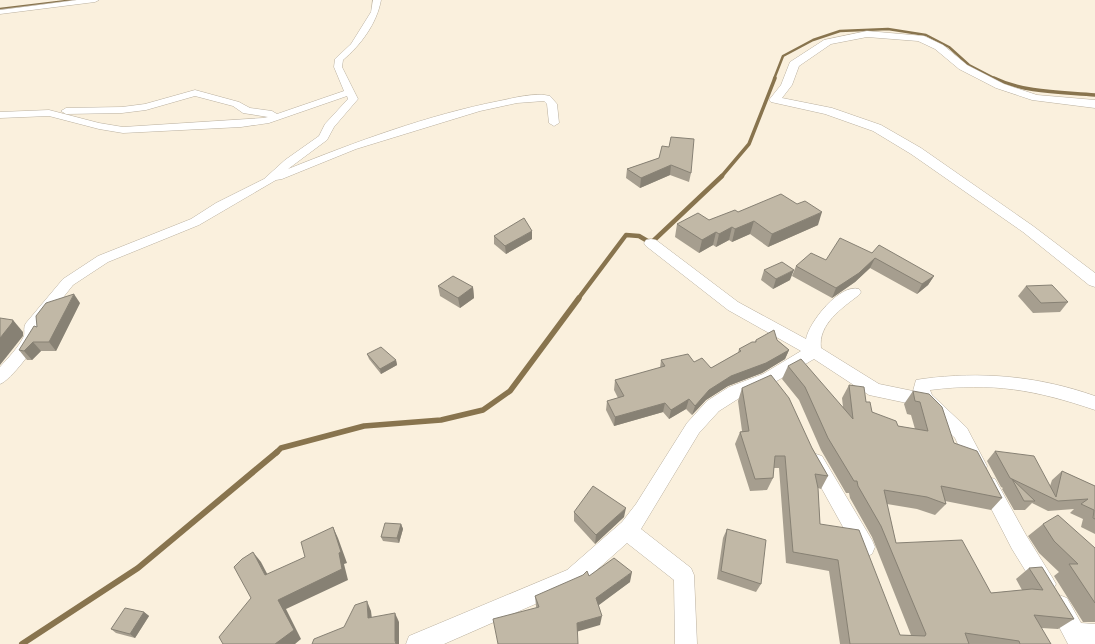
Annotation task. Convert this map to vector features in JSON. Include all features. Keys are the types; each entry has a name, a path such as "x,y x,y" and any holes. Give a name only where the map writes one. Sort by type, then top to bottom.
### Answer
{"street":[{"path":"0,12 95,0"},
{"path":"268,181 289,162 323,138 329,126 353,100 338,67 339,59 354,46 374,12 377,0"},
{"path":"1095,104 1036,98 1000,86 963,67 939,47 920,38 867,34 828,42 794,64 786,85 775,100 828,111 877,128 916,151 1028,229 1095,281"},
{"path":"0,115 49,113 99,126 123,130 241,124 265,121 350,92"},
{"path":"28,114 57,110 122,110 146,107 195,93 236,104 247,111 272,114 297,110"},
{"path":"0,378 17,359 32,336 31,327 68,282 103,259 195,222 220,206 268,181 352,147 395,133 478,108 517,100 547,98 552,104 554,123"},
{"path":"651,244 733,306 814,351 875,390 926,400"},
{"path":"814,351 811,342 816,328 835,306 854,292"},
{"path":"417,644 574,577 629,529 644,510 693,428 713,406 751,384 774,383 814,351"},
{"path":"1084,638 1019,542 961,433 926,400 921,392 922,385 956,381 997,381 1069,392 1095,403"},
{"path":"810,448 864,545 872,566"},
{"path":"629,529 636,539 684,575 686,644"}],"building":[{"path":"671,137 694,139 691,173 671,165 641,178 627,169 659,158 662,146 669,147"},
{"path":"781,194 797,204 805,201 822,212 772,234 754,221 735,229 732,227 719,234 716,232 702,240 677,224 698,213 709,220 735,210 738,212"},
{"path":"524,218 532,231 505,246 494,236"},
{"path":"840,238 872,253 879,245 934,276 922,284 875,258 859,273 836,288 796,266 811,253 826,260"},
{"path":"782,262 794,270 776,279 764,270"},
{"path":"453,276 473,287 458,298 438,286"},
{"path":"1052,285 1068,302 1041,303 1026,286"},
{"path":"74,294 49,342 33,342 24,351 19,350 34,326 37,327 36,316 46,303"},
{"path":"0,318 13,320 0,338"},
{"path":"774,330 777,340 789,350 766,363 731,376 709,390 695,406 689,399 671,410 665,403 615,417 607,401 624,396 615,380 665,366 661,360 688,354 694,362 702,358 711,368 741,351 739,349 752,342 756,342 756,340"},
{"path":"381,347 396,360 380,369 367,354"},
{"path":"801,359 853,419 849,385 864,387 866,402 870,402 872,412 896,421 898,426 928,431 920,402 915,401 913,391 929,394 942,407 954,443 977,451 1002,498 941,486 946,504 927,497 884,490 896,543 962,540 991,593 1032,589 1043,590 1029,568 1042,567 1074,619 1034,615 1051,644 1020,644 1019,641 965,633 969,644 850,644 838,560 793,552 785,456 775,456 773,478 755,479 740,432 749,431 742,388 771,375 789,398 812,448 828,476 815,474 818,488 820,524 859,530 900,635 925,636 926,634 881,526 858,486 857,481 854,481 828,438 805,387 788,366"},
{"path":"995,451 1034,456 1056,497 1062,471 1095,486 1095,519 1093,518 1094,510 1081,504 1088,499 1058,501 1010,478"},
{"path":"1012,479 1035,501 1024,501"},
{"path":"593,486 626,508 596,535 574,512"},
{"path":"1058,515 1095,548 1095,603 1069,564 1078,564 1054,541 1043,524"},
{"path":"385,523 401,524 397,538 381,537"},
{"path":"333,527 341,552 339,553 342,569 278,600 294,630 275,644 223,644 219,637 251,598 234,567 242,559 253,552 265,575 305,557 301,542"},
{"path":"727,529 766,540 761,584 721,571"},
{"path":"614,558 632,572 596,598 602,616 577,623 578,644 498,644 493,619 539,607 535,596 583,575 587,571 589,576"},
{"path":"367,601 368,618 395,613 396,644 312,644 314,639 344,627 355,605"},
{"path":"125,608 144,612 130,634 111,629"}],"waterway":[{"path":"0,9 75,0"},
{"path":"774,79 783,56 813,40 840,31 888,29 926,35 949,47 969,65 994,78"},
{"path":"721,177 749,144 775,78"},
{"path":"994,78 1018,87 1095,95"},
{"path":"578,299 626,235 639,236 651,243 721,177"},
{"path":"277,452 281,448 364,426 441,420 483,410 510,391 579,298"},
{"path":"22,644 138,568 277,452"}]}
